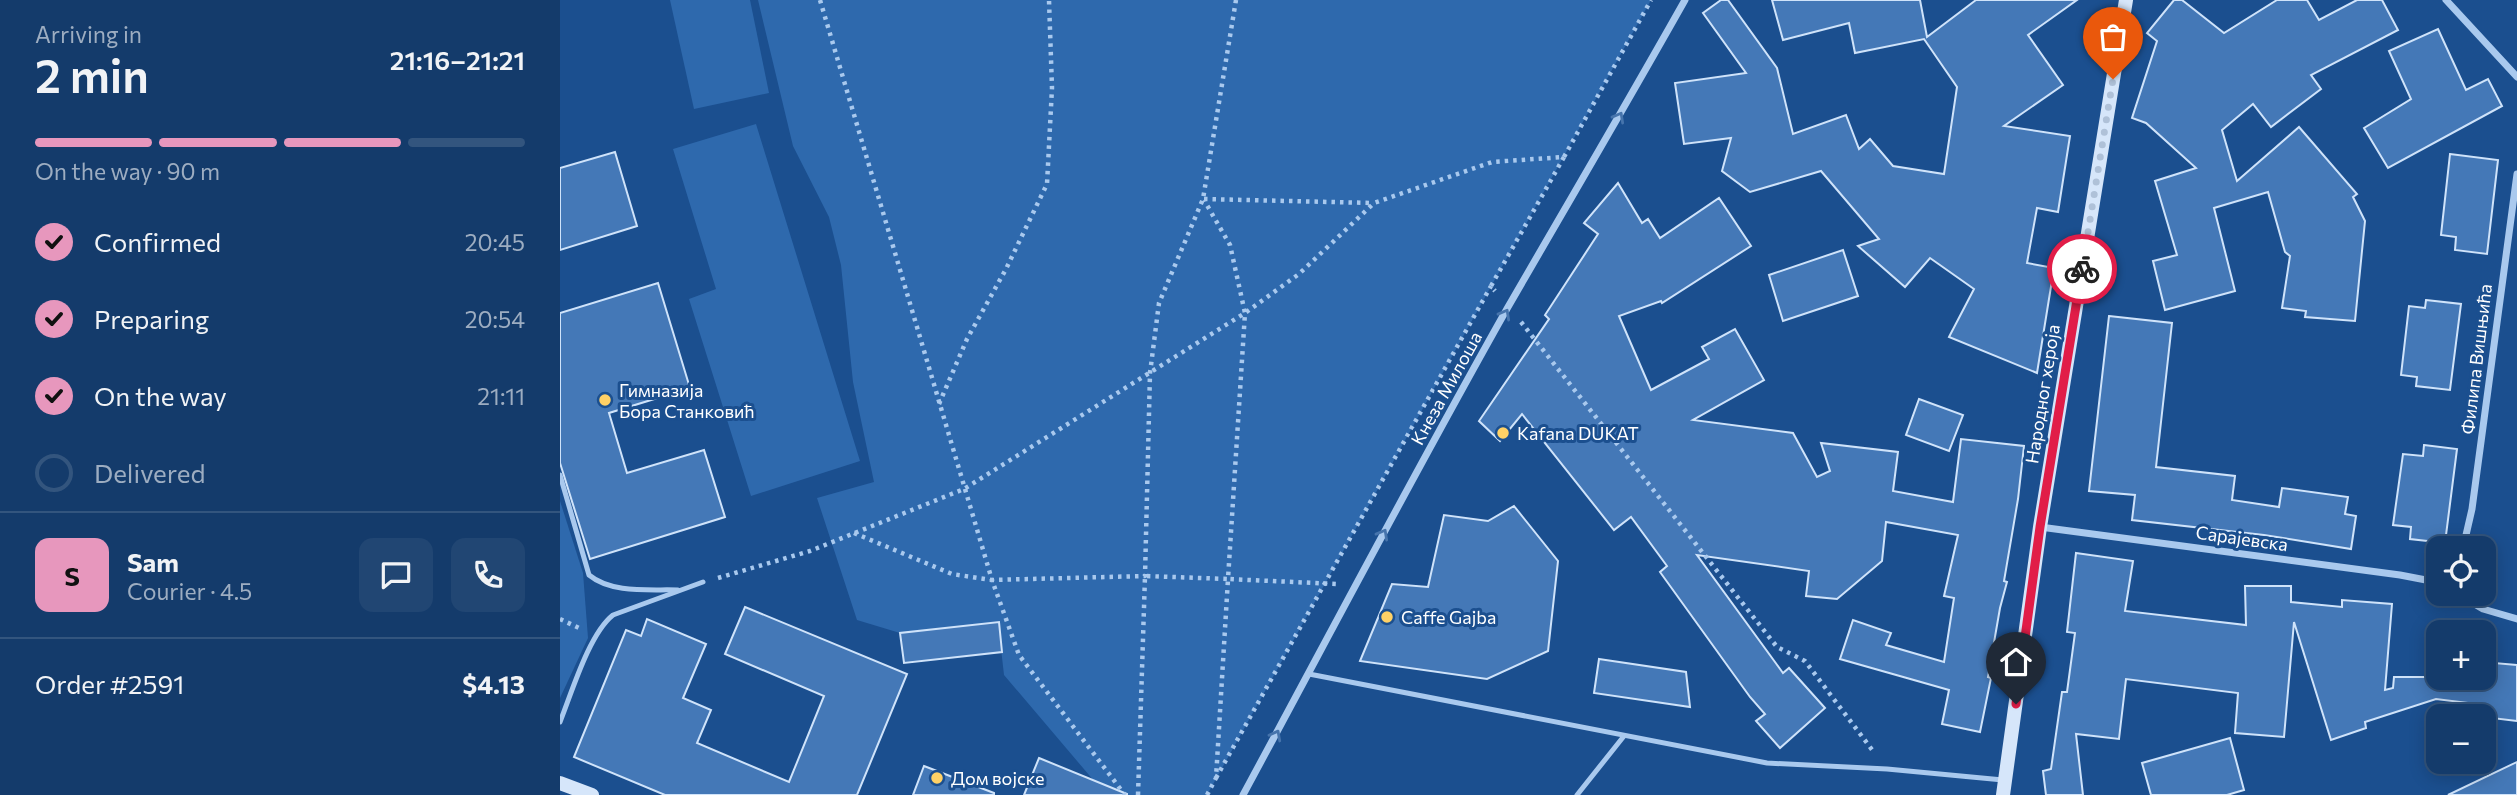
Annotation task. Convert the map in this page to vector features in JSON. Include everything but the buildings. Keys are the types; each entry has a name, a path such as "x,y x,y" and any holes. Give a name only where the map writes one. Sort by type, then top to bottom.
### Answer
{"street":[{"name":"Кнеза Милоша","path":"1244,795 1355,585 1509,307 1685,0"},
{"name":"Народног хероја","path":"2004,788 2040,527 2126,0"},
{"path":"2446,0 2517,77"},
{"name":"Филипа Вишњића","path":"2466,536 2472,509 2517,174"},
{"name":"Сарајевска","path":"2040,527 2426,580"},
{"path":"2478,606 2517,619"},
{"path":"560,783 592,795"}],"lane":[{"path":"560,475 589,575 598,583 611,586 683,590"},
{"path":"560,722 595,636 604,622 613,615 703,582"},
{"path":"1309,674 1767,763 1887,769 2004,788"},
{"path":"1577,795 1624,736"}],"path":[{"path":"820,0 964,489 1019,655 1125,795"},
{"path":"939,405 967,339 1006,269 1047,184 1052,88 1049,0"},
{"path":"1138,795 1150,373 1159,303 1203,199 1236,0"},
{"path":"1207,795 1651,0"},
{"path":"1203,199 1374,204 1492,162 1564,157"},
{"path":"1203,199 1230,246 1245,313 1216,778"},
{"path":"703,582 810,551 964,489 1245,313 1299,274 1374,204"},
{"path":"1491,286 1777,647 1805,662 1887,769"},
{"path":"854,533 952,574 992,580 1145,576 1355,585"}],"shaded area":[{"path":"670,0 750,0 769,93 694,109"},
{"path":"758,0 1651,0 1207,795 1106,795 1004,675 998,622 900,633 857,620 817,498 874,482 853,382 841,265 829,217 793,146"},
{"path":"756,124 860,461 751,496 689,299 716,289 673,149"},
{"path":"560,501 583,573 588,638 560,698"}],"way so far":[{"path":"2082,269 2113,79"}],"place":[{"name":"Гимназија Бора Станковић","path":"605,400"},
{"name":"Kafana DUKAT","path":"1503,433"},
{"name":"Caffe Gajba","path":"1387,617"},
{"name":"Дом војске","path":"937,778"}],"route":[{"path":"2016,704 2040,527 2082,269"}]}
